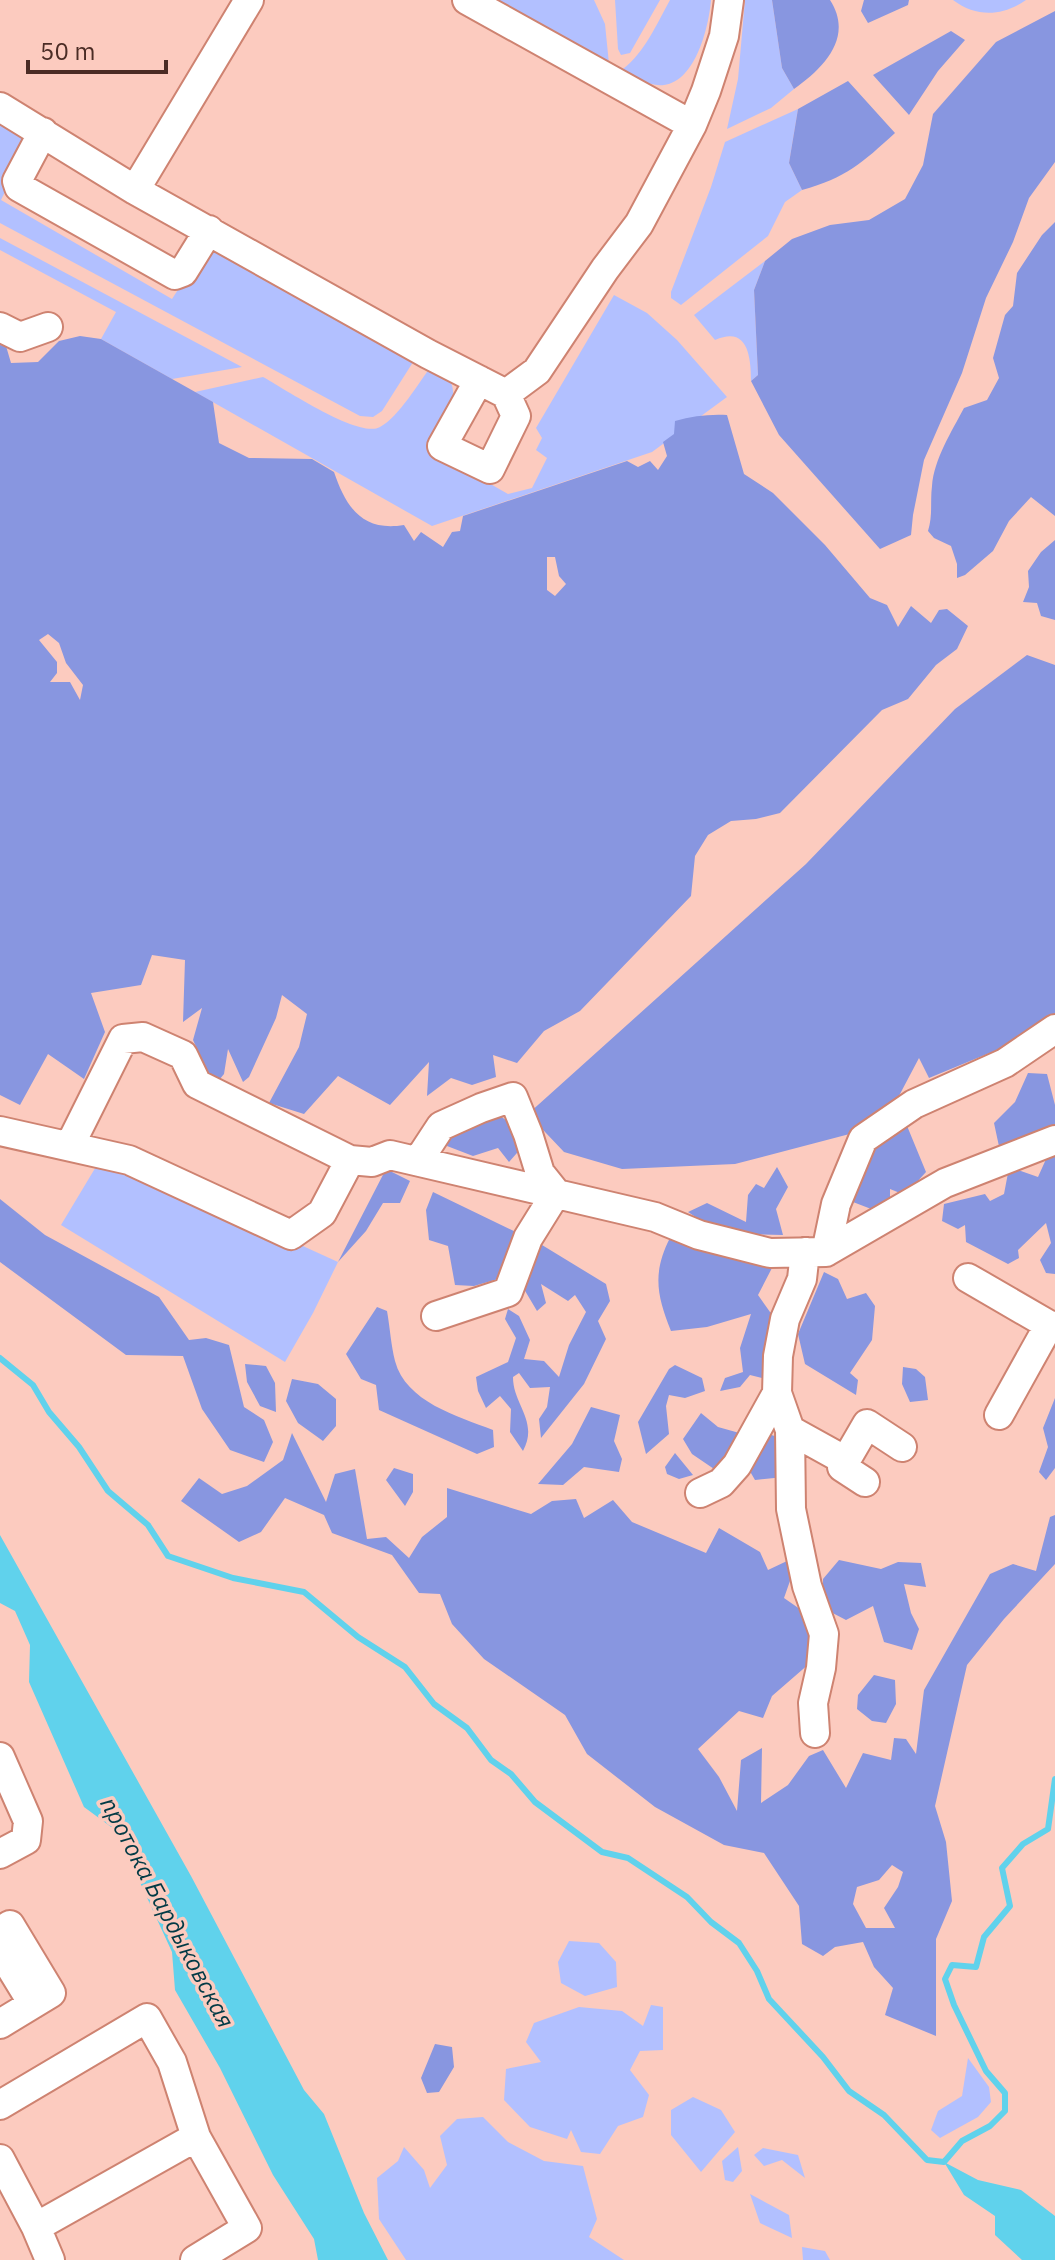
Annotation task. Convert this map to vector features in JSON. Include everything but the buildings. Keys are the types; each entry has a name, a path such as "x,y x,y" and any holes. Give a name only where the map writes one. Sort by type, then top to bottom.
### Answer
{"lane":[{"path":"135,190 249,0"},
{"path":"467,0 692,125"},
{"path":"506,394 537,371 639,224 692,125 724,36 729,0"},
{"path":"0,107 135,190 506,394 516,416 490,469 442,446 479,380"},
{"path":"43,132 17,181 19,187 179,276 209,230"},
{"path":"0,327 20,337 48,327"},
{"path":"815,1733 813,1703 824,1634 807,1586 791,1509 790,1430 777,1393 778,1356 785,1319 863,1139 914,1104 1005,1063 1055,1029"},
{"path":"70,1145 123,1039 143,1037 183,1055 197,1084 350,1160 372,1162 390,1155 418,1161 655,1217 699,1235 770,1253 815,1252 945,1183 1055,1140"},
{"path":"418,1161 441,1126 513,1097 540,1173 556,1193"},
{"path":"0,1131 129,1160 291,1235 322,1213 350,1160"},
{"path":"436,1316 508,1292 528,1238 556,1193"},
{"path":"968,1278 1052,1326 999,1415"},
{"path":"700,1493 721,1483 737,1465 777,1393"},
{"path":"865,1482 842,1467 867,1424 902,1447"},
{"path":"790,1430 846,1461"},
{"path":"0,1757 28,1821 26,1840 0,1854"},
{"path":"0,1931 10,1925 51,1993 11,2011 0,1950"},
{"path":"0,2105 147,2018 172,2062 196,2137 247,2228 195,2260"},
{"path":"36,2227 196,2137"},
{"path":"0,2159 50,2260"}],"shaded area":[{"path":"496,0 594,0 605,24 609,64"},
{"path":"615,0 660,0 630,53 621,55 618,49"},
{"path":"670,0 711,0 707,24 699,51 685,74 664,85 653,84 623,69 644,46"},
{"path":"745,0 772,0 782,68 794,89 771,108 727,129 738,79"},
{"path":"772,0 830,0 837,14 839,27 832,50 816,71 794,89 782,68"},
{"path":"864,0 909,0 908,5 868,23 861,11"},
{"path":"953,0 1026,0 990,13 971,10"},
{"path":"1055,11 1055,162 1029,198 1013,242 986,298 962,373 924,460 911,535 880,549 779,435 751,381 758,375 754,290 765,261 792,239 830,225 869,220 905,199 923,165 933,114 996,42"},
{"path":"951,31 965,40 938,71 909,115 873,75"},
{"path":"848,81 895,133 853,168 802,190 789,163 798,109"},
{"path":"798,109 789,163 802,190 785,202 768,236 681,305 671,298 671,292 725,142"},
{"path":"0,119 25,136 28,144 1,200 172,299 209,242 415,359 382,411 373,417 360,416 0,223"},
{"path":"1055,222 1055,516 1031,497 1009,521 993,551 965,575 957,578 957,564 951,546 934,538 928,531 933,476 944,446 964,408 987,400 999,378 993,358 1005,315 1013,306 1017,273 1042,235"},
{"path":"0,238 242,367 172,379 101,339 116,312 0,250"},
{"path":"765,261 754,290 758,375 751,381 750,362 741,340 726,336 715,340 694,315"},
{"path":"614,295 647,313 677,340 727,397 652,452 432,526 195,392 263,377 340,420 370,429 380,427 394,415 432,365 447,377 453,394 448,413 429,449 508,494 532,488 547,458 536,450 542,438 536,428"},
{"path":"80,336 101,339 213,402 219,443 249,458 312,459 334,472 350,506 367,521 377,525 404,525 414,541 421,532 443,547 452,532 460,531 463,516 627,461 638,467 650,461 658,470 667,456 663,442 674,434 675,421 727,415 744,474 773,493 825,545 870,598 887,605 898,627 911,606 931,623 939,610 947,609 968,626 957,649 936,665 908,699 882,710 780,813 731,821 708,835 695,856 691,896 580,1011 544,1031 517,1063 493,1055 496,1077 472,1085 451,1078 427,1096 429,1062 390,1105 338,1076 304,1114 269,1103 299,1047 307,1014 282,995 276,1018 249,1077 243,1082 228,1049 224,1074 214,1086 193,1040 202,1008 183,1022 185,960 152,955 141,985 91,993 105,1032 84,1079 48,1054 20,1105 0,1095 0,345 6,346 11,363 38,362 59,341","holes":["547,557 555,557 559,576 566,584 555,596 547,590","48,634 59,643 66,663 83,685 80,700 70,682 50,682 57,673 57,662 39,640"]},
{"path":"1055,540 1055,620 1041,616 1037,603 1023,602 1029,587 1028,571 1041,552"},
{"path":"1027,655 1055,665 1055,1026 929,1078 919,1058 891,1111 861,1131 735,1164 622,1169 564,1152 528,1114 806,864 955,709"},
{"path":"1028,1073 1047,1074 1055,1105 1055,1129 1000,1151 994,1123 1015,1102"},
{"path":"496,1113 520,1130 524,1145 509,1162 498,1148 473,1156 447,1146 450,1127"},
{"path":"905,1121 926,1172 905,1195 890,1189 890,1204 879,1212 853,1202 852,1174 870,1147"},
{"path":"1055,1152 1055,1274 1046,1273 1040,1260 1051,1243 1046,1223 1018,1250 1019,1258 1008,1264 966,1242 965,1225 958,1229 942,1221 944,1204 985,1194 990,1201 1004,1194 1008,1173 1018,1170 1038,1177 1047,1157"},
{"path":"100,1160 130,1167 338,1262 285,1362 61,1225"},
{"path":"777,1167 788,1187 776,1209 783,1235 744,1234 711,1227 688,1212 707,1203 746,1222 748,1195 756,1184 764,1188"},
{"path":"386,1169 410,1181 400,1203 383,1203 366,1231 338,1262"},
{"path":"433,1192 518,1233 498,1279 474,1286 455,1285 448,1246 429,1240 426,1210"},
{"path":"0,1199 45,1235 159,1297 189,1340 206,1338 229,1345 244,1407 264,1420 273,1442 264,1462 230,1450 202,1409 183,1356 126,1355 0,1262"},
{"path":"670,1238 773,1266 758,1295 770,1312 776,1314 770,1372 762,1378 750,1375 740,1387 720,1391 725,1378 743,1372 740,1348 751,1314 707,1327 671,1331 658,1284 661,1262"},
{"path":"542,1245 606,1284 610,1301 598,1321 606,1339 584,1384 541,1438 539,1419 547,1407 550,1387 530,1388 519,1373 513,1377 527,1422 527,1440 523,1451 510,1432 511,1409 500,1396 486,1408 476,1377 508,1362 516,1338 505,1319 508,1309 519,1316 530,1340 524,1359 544,1361 559,1377 569,1345 586,1312 575,1295 568,1301 541,1284 546,1303 537,1311 521,1284 528,1255"},
{"path":"824,1272 838,1279 847,1299 866,1293 875,1306 872,1340 850,1373 858,1380 856,1395 805,1364 798,1334"},
{"path":"377,1307 387,1311 395,1361 410,1387 435,1406 493,1430 494,1447 477,1454 379,1410 376,1385 361,1379 346,1354"},
{"path":"245,1364 266,1366 275,1383 276,1412 260,1406 247,1382"},
{"path":"675,1365 702,1378 705,1391 685,1398 669,1395 666,1406 669,1434 646,1454 638,1422 669,1369"},
{"path":"903,1367 916,1369 925,1377 928,1400 910,1402 902,1384"},
{"path":"292,1379 318,1384 336,1399 336,1426 323,1441 298,1423 286,1401"},
{"path":"1055,1398 1055,1468 1046,1480 1039,1472 1048,1447 1043,1428"},
{"path":"591,1407 620,1415 614,1441 622,1459 619,1472 584,1467 563,1485 538,1484 572,1444"},
{"path":"701,1413 718,1427 743,1434 717,1471 692,1454 683,1439"},
{"path":"292,1433 326,1502 335,1474 355,1469 367,1539 386,1537 409,1558 422,1537 447,1517 447,1488 531,1514 552,1501 576,1499 584,1518 613,1500 632,1522 706,1553 719,1528 760,1552 768,1570 787,1561 791,1578 784,1598 817,1621 810,1663 772,1696 763,1718 739,1711 698,1749 719,1777 737,1811 741,1760 762,1748 761,1803 788,1785 809,1756 823,1750 846,1788 863,1753 891,1760 894,1738 906,1739 916,1754 924,1690 990,1574 1013,1564 1036,1571 1050,1517 1055,1515 1055,1564 967,1665 935,1806 946,1842 952,1901 936,1939 936,2036 885,2015 893,1988 874,1967 863,1942 835,1947 823,1956 802,1944 799,1906 764,1853 724,1845 655,1807 587,1754 565,1715 484,1659 452,1624 440,1594 419,1593 392,1555 332,1533 324,1515 285,1498 261,1532 239,1542 181,1501 199,1478 222,1494 247,1486 283,1460","holes":["892,1865 903,1872 898,1887 884,1908 895,1928 866,1928 853,1904 857,1887 879,1880"]},
{"path":"764,1433 782,1438 784,1477 755,1480 744,1461"},
{"path":"675,1453 693,1475 679,1479 667,1474 665,1467"},
{"path":"394,1468 413,1474 413,1492 405,1506 386,1480"},
{"path":"839,1560 881,1569 898,1562 921,1563 926,1587 904,1584 911,1613 919,1629 912,1650 884,1642 873,1606 846,1620 823,1608 823,1579"},
{"path":"874,1675 895,1680 896,1704 886,1723 872,1721 857,1709 858,1695"},
{"path":"569,1941 599,1943 616,1962 617,1987 585,1996 561,1983 558,1962"},
{"path":"651,2005 663,2007 663,2050 640,2051 630,2070 649,2095 643,2117 618,2126 600,2154 581,2152 571,2130 567,2139 530,2127 504,2100 506,2069 541,2062 526,2042 534,2023 579,2007 622,2011 643,2026"},
{"path":"435,2044 452,2047 454,2067 439,2092 427,2093 421,2078"},
{"path":"968,2058 989,2087 991,2102 978,2117 940,2138 931,2130 938,2111 962,2096"},
{"path":"693,2097 721,2110 735,2132 701,2172 671,2135 671,2110"},
{"path":"483,2117 508,2142 544,2161 583,2166 597,2219 589,2237 624,2260 406,2260 379,2219 377,2178 398,2161 404,2147 424,2170 430,2188 447,2165 440,2136 457,2119"},
{"path":"738,2147 742,2171 733,2182 725,2180 722,2161"},
{"path":"763,2148 798,2155 805,2178 782,2160 764,2166 754,2155"},
{"path":"750,2194 789,2215 792,2238 760,2223"},
{"path":"802,2247 825,2251 830,2260 803,2260"}],"water":[{"name":"протока Бардыковская","path":"0,1535 191,1876 304,2090 324,2114 364,2213 388,2260 318,2260 314,2239 273,2175 220,2068 175,1990 172,1952 122,1835 84,1807 29,1682 30,1645 15,1611 0,1603"},
{"path":"944,2162 978,2180 1021,2190 1055,2216 1055,2260 1022,2260 995,2235 995,2216 964,2195"}],"waterway":[{"path":"0,1358 33,1385 49,1412 79,1447 108,1491 148,1525 168,1556 233,1578 304,1592 358,1637 405,1667 434,1704 467,1728 491,1760 511,1774 535,1802 602,1852 628,1858 687,1897 711,1922 739,1943 757,1971 769,1999 823,2057 849,2091 884,2115 927,2160 944,2162 962,2141 990,2126 1005,2111 1005,2093 986,2071 945,1979 952,1965 976,1967 984,1937 1010,1906 1002,1868 1023,1844 1048,1829 1055,1779"}]}
